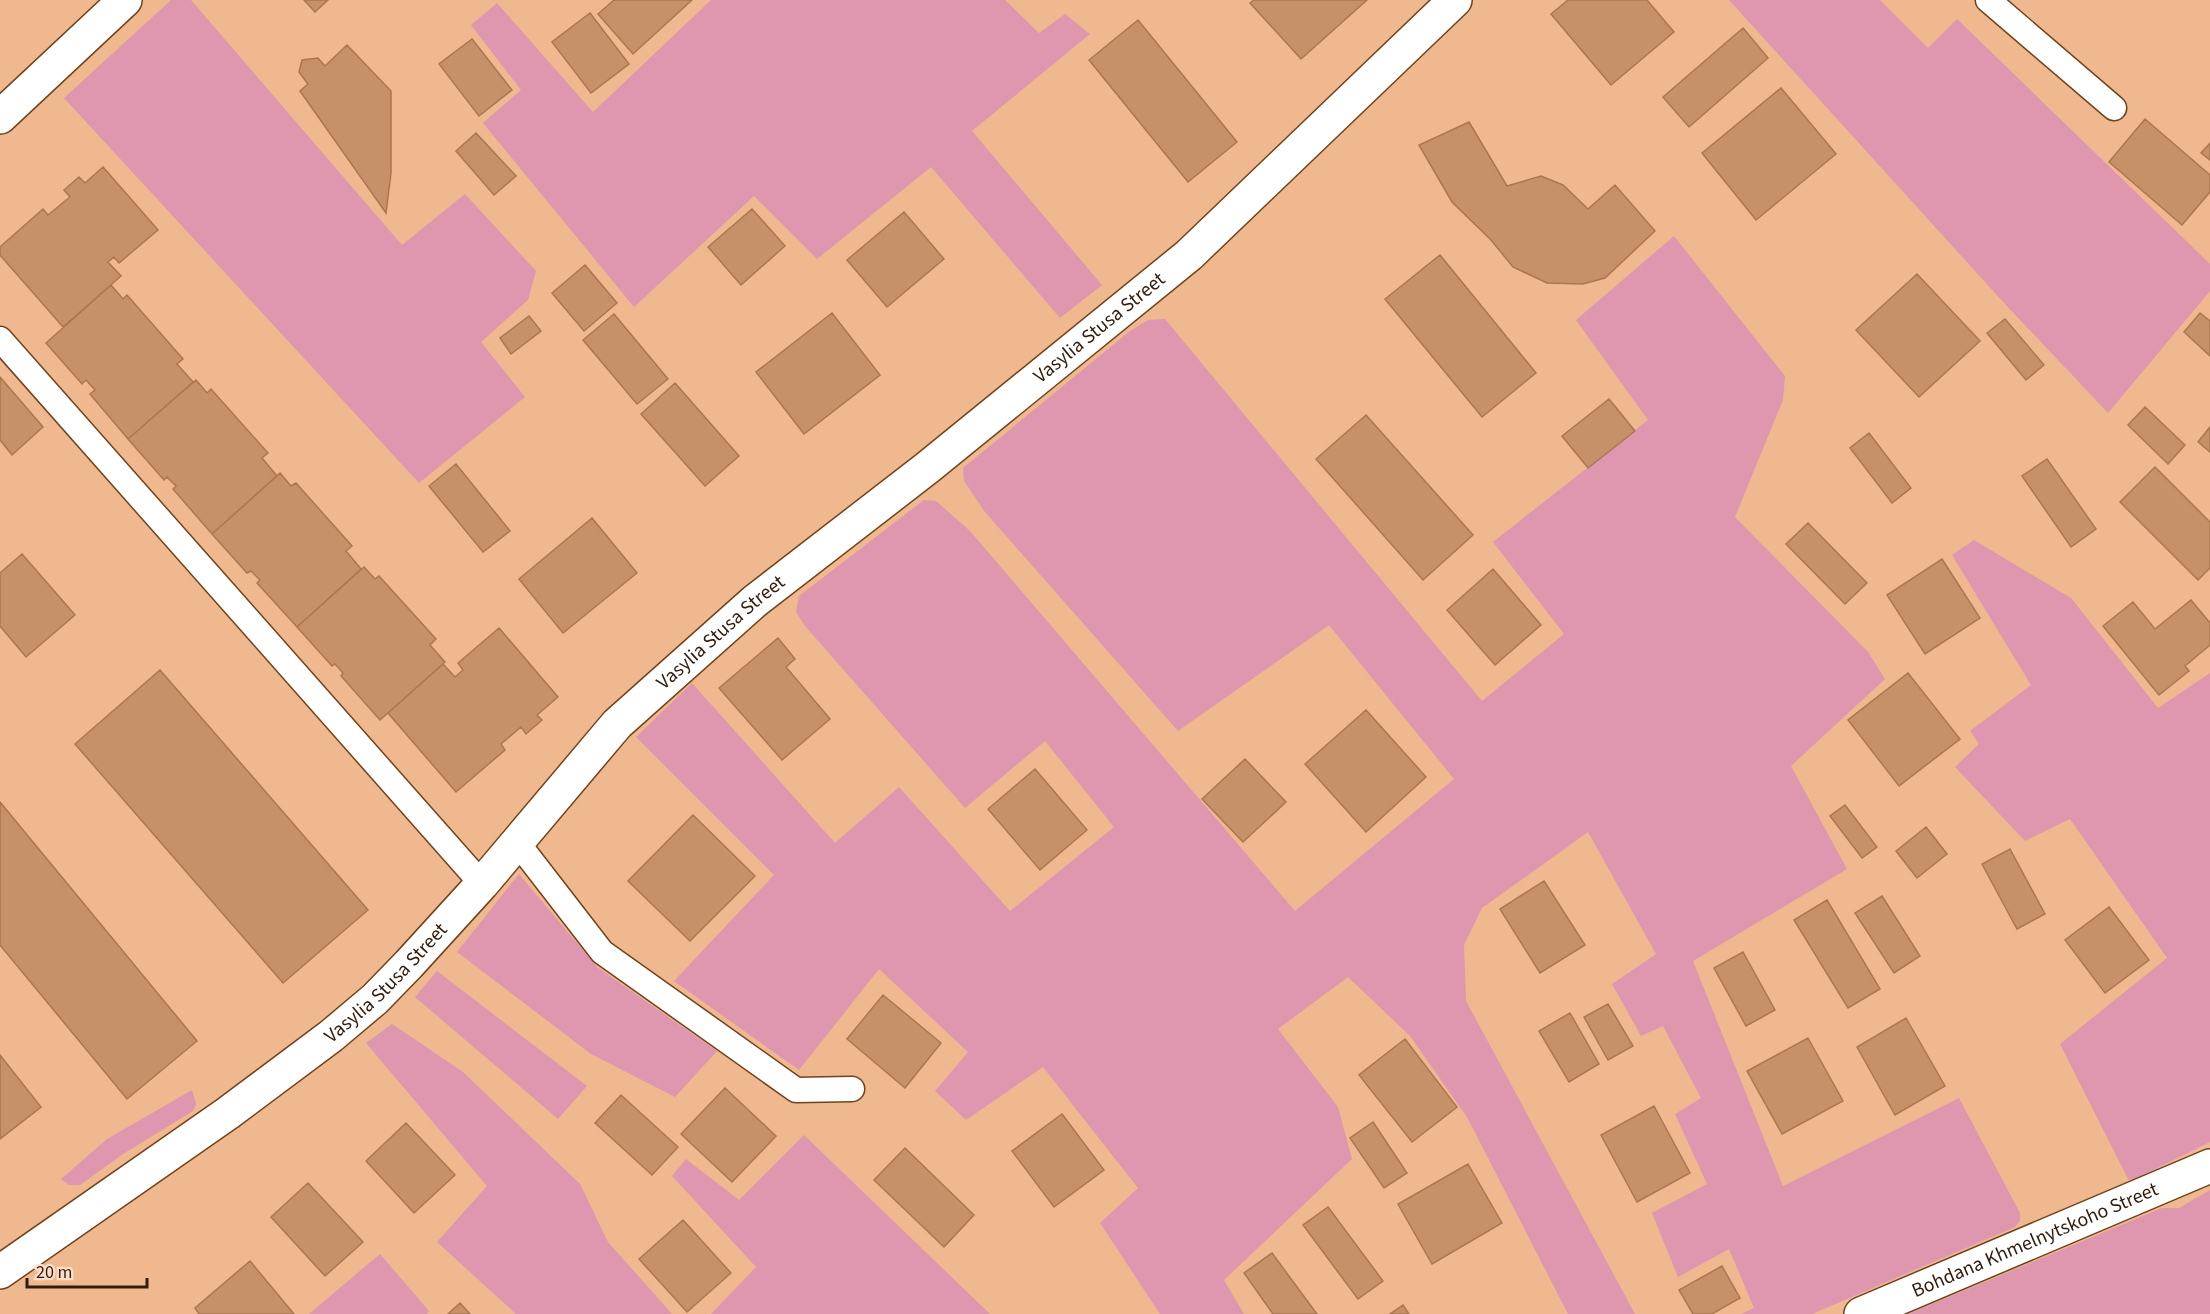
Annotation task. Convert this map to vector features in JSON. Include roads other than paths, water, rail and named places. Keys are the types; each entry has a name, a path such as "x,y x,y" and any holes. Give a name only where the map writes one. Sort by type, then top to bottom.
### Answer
{"street":[{"path":"0,117 125,0"},
{"name":"Vasylia Stusa Street","path":"0,1272 228,1113 331,1036 375,999 482,884 617,724 755,601 927,468 1189,255 1455,0"},
{"name":"Bohdana Khmelnytskoho Street","path":"1861,1314 2210,1166"}],"lane":[{"path":"1988,0 2114,108"},
{"path":"0,339 482,884"},
{"path":"517,842 603,952 796,1090 852,1089"}]}
